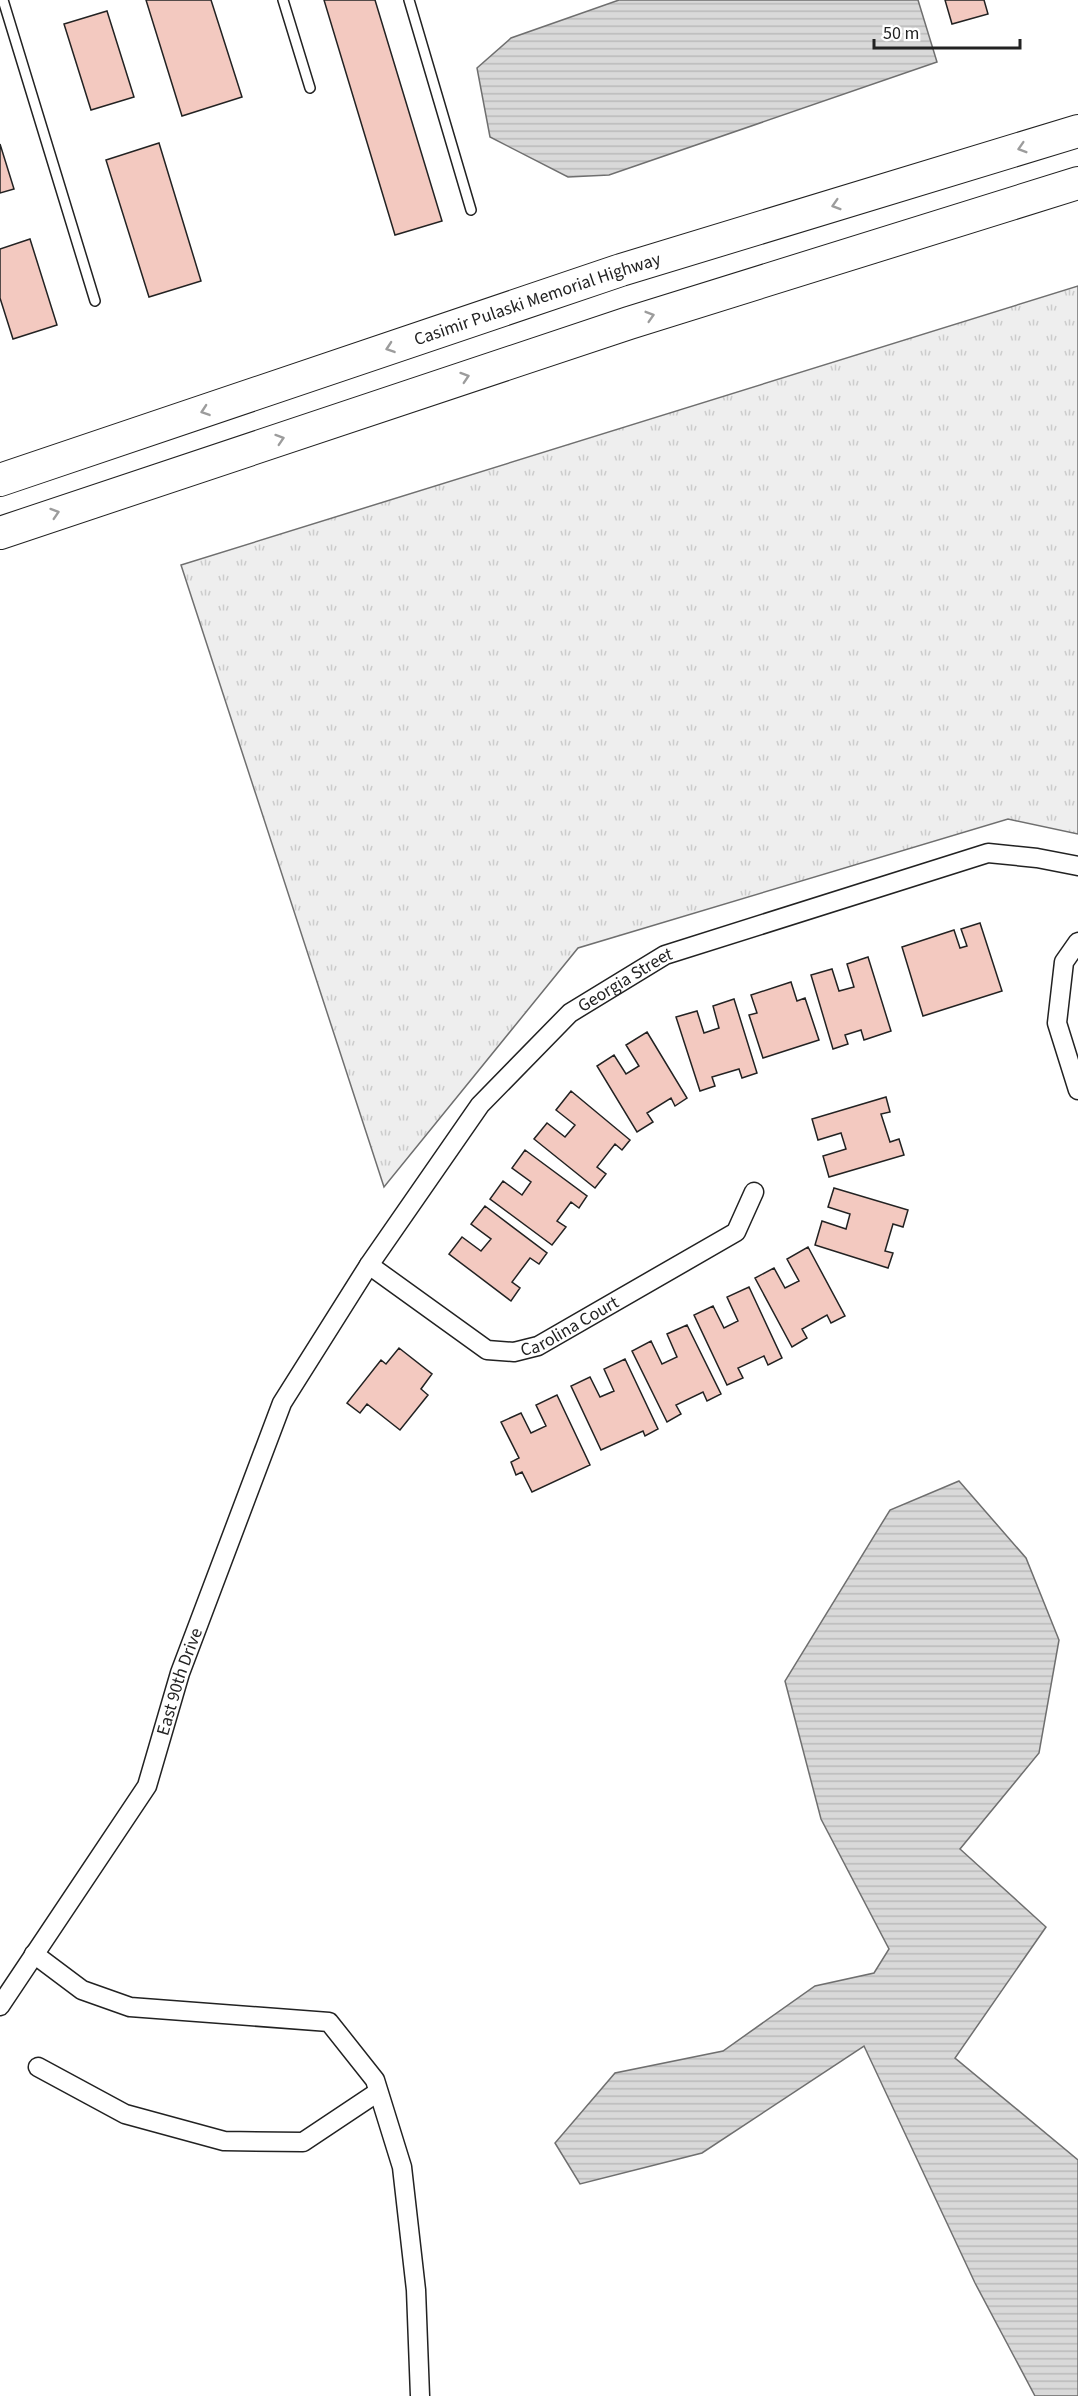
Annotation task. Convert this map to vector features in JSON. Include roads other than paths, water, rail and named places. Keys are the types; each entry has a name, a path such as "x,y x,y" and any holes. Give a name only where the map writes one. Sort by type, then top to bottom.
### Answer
{"highway":[{"name":"Casimir Pulaski Memorial Highway","path":"0,480 621,270 1078,131"},
{"path":"0,533 629,322 1078,183"}],"street":[{"name":"Georgia Street","path":"322,1340 369,1265 480,1105 570,1013 665,955 988,853 1037,858 1078,866"},
{"path":"1078,942 1064,962 1057,1023 1078,1090"},
{"name":"Carolina Court","path":"369,1265 487,1350 514,1352 538,1346 736,1232 754,1192"},
{"name":"East 90th Drive","path":"0,2006 147,1786 180,1672 252,1478 282,1403 322,1340"},
{"path":"34,1954 82,1990 130,2007 329,2022 375,2080 402,2167 416,2290 420,2396"},
{"path":"38,2067 125,2114 224,2141 303,2142 378,2092"}],"lane":[{"path":"3,0 95,301"},
{"path":"283,0 310,88"},
{"path":"409,0 471,210"}]}
